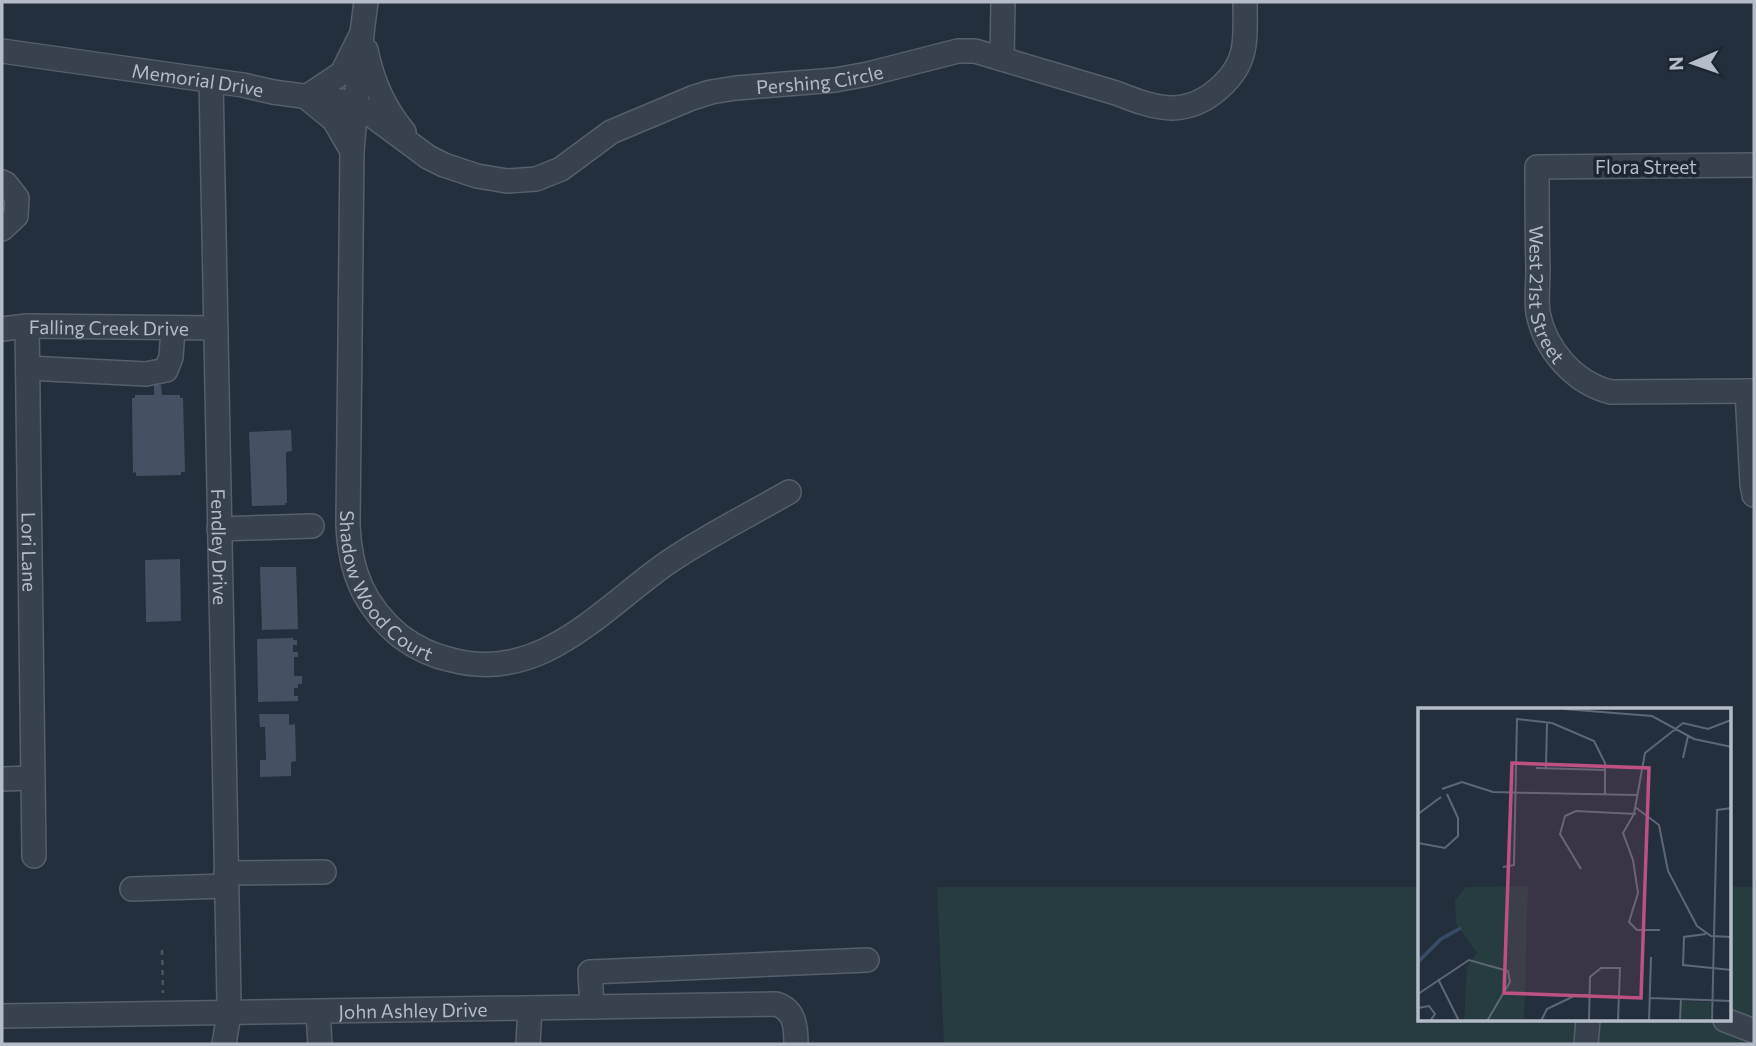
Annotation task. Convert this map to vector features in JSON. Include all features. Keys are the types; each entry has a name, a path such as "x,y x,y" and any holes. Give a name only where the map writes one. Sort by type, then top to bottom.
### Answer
{"street":[{"path":"355,103 366,2"},
{"path":"1002,60 1003,2"},
{"name":"Pershing Circle","path":"306,97 355,103 418,150 444,165 477,176 507,181 536,178 561,169 611,132 711,92 835,80 958,51 975,51 1138,101 1171,108 1185,107 1219,89 1237,67 1244,47 1245,2"},
{"path":"352,151 334,120 306,97 342,73 362,33"},
{"path":"362,33 376,87 398,125 418,150"},
{"name":"Memorial Drive","path":"2,51 306,97"},
{"name":"Fendley Drive","path":"211,81 229,1013 224,1044"},
{"name":"Shadow Wood Court","path":"355,103 352,151 348,543 351,559 365,595 390,628 407,641 438,657 460,663 484,666 531,657 578,632 693,546 789,492"},
{"name":"Flora Street","path":"1537,167 1754,165"},
{"name":"West 21st Street","path":"1537,167 1538,311 1546,338 1562,361 1581,379 1611,392 1751,391"},
{"path":"2,182 17,198 16,216 2,229"},
{"name":"Falling Creek Drive","path":"2,329 27,326 216,328"},
{"name":"Lori Lane","path":"27,326 34,856"},
{"path":"27,368 146,374 166,370 171,357 173,328"},
{"path":"1751,391 1754,495"},
{"path":"219,529 312,526"},
{"path":"2,779 33,778"},
{"path":"132,888 324,872"},
{"path":"592,1007 590,972 867,960"},
{"path":"717,966 719,1005"},
{"name":"John Ashley Drive","path":"2,1017 781,1005 794,1019 796,1044"},
{"path":"528,1044 530,1008"},
{"path":"318,1012 320,1044"},
{"path":"1586,1044 1588,1021"},
{"path":"1728,1021 1754,1031"}],"path":[{"path":"162,950 163,1014"}],"green space":[{"path":"937,887 1418,887 1418,1021 1732,1021 1732,887 1754,887 1754,1044 944,1044"}],"building":[{"path":"154,385 161,385 162,395 180,395 180,398 183,398 185,472 181,472 181,475 136,476 136,472 133,473 132,398 135,398 135,395 154,395"},
{"path":"291,430 292,451 286,452 287,503 252,506 249,432"},
{"path":"180,559 181,621 146,622 145,560"},
{"path":"260,567 296,567 298,629 262,630"},
{"path":"257,639 297,640 297,645 293,645 293,652 298,652 298,657 294,657 294,676 302,676 302,684 294,688 294,696 298,696 298,701 258,702"},
{"path":"259,714 289,714 289,725 295,724 296,761 291,762 291,776 260,777 260,760 266,760 265,727 260,727"}]}
